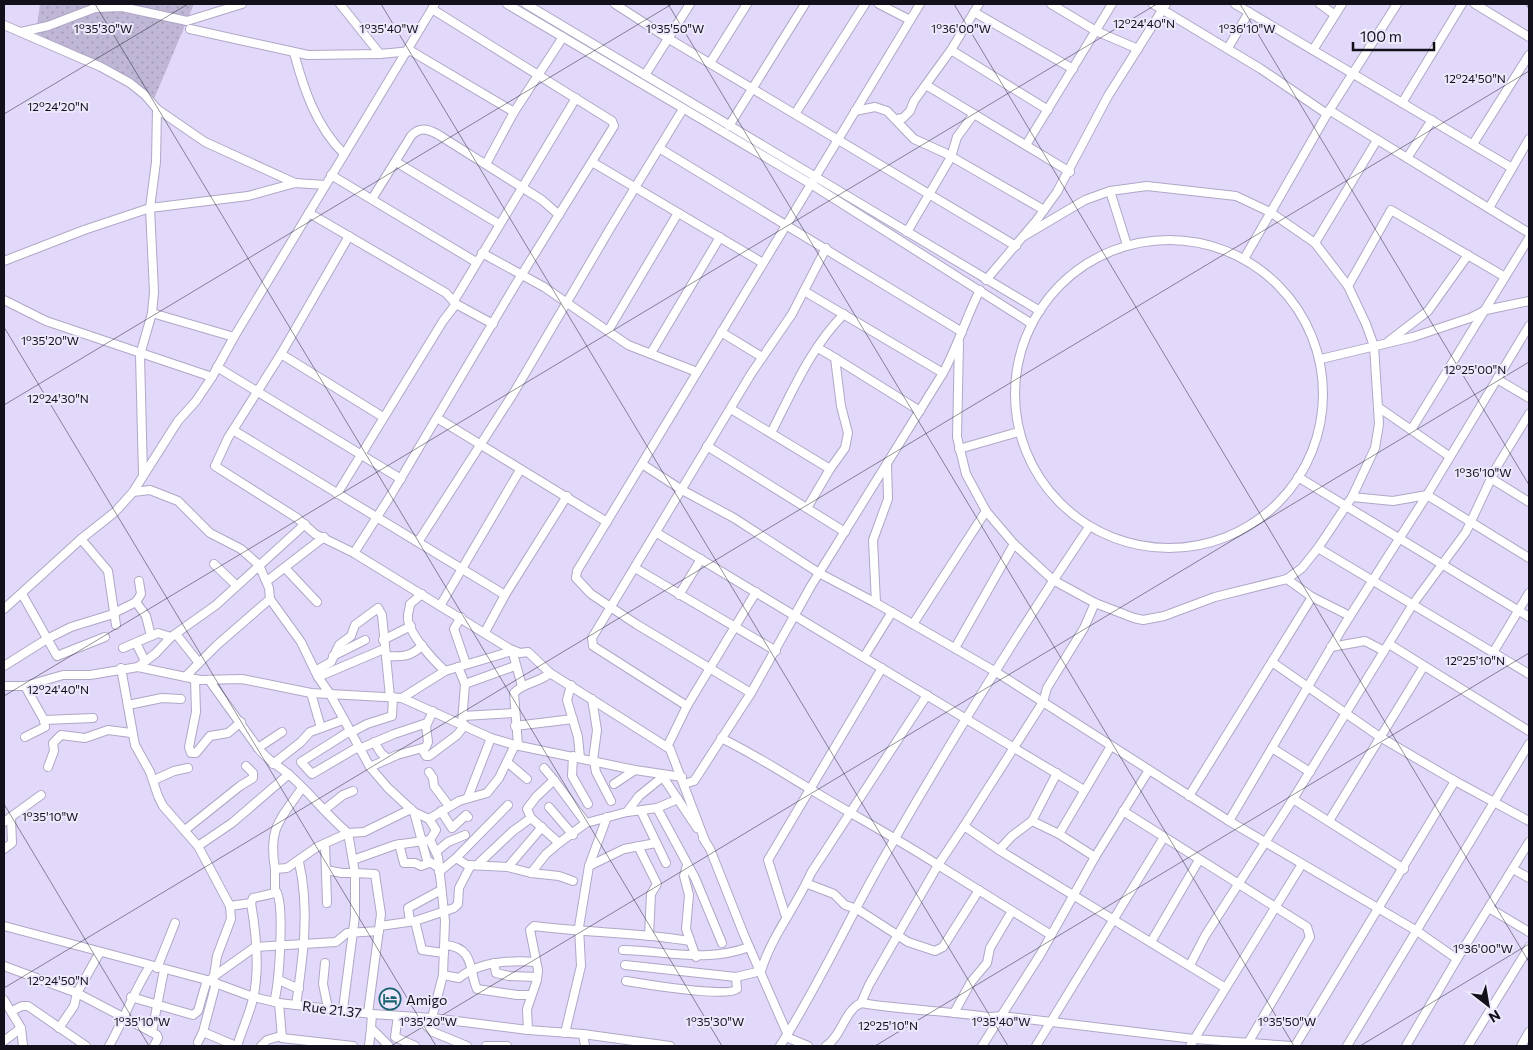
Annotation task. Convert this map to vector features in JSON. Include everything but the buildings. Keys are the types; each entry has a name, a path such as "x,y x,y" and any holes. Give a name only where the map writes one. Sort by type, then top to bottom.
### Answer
{"street":[{"path":"21,32 48,26 95,8 122,7 187,22 242,4"},
{"path":"340,4 380,54"},
{"path":"507,4 811,184 1032,324"},
{"path":"526,4 1040,311"},
{"path":"615,4 710,64 1016,246"},
{"path":"645,75 690,4"},
{"path":"710,64 747,4"},
{"path":"729,126 805,4"},
{"path":"795,114 864,4"},
{"path":"879,4 910,20"},
{"path":"751,693 610,608 591,594 576,578 577,572 920,4"},
{"path":"897,119 907,115 952,50 979,4"},
{"path":"1051,4 1096,30 1138,49"},
{"path":"1026,145 1112,4"},
{"path":"1153,4 1165,7 1328,112 1529,232"},
{"path":"1236,4 1512,168"},
{"path":"1320,4 1335,15"},
{"path":"1313,50 1342,4"},
{"path":"1244,259 1328,112 1397,4"},
{"path":"1402,103 1462,4"},
{"path":"1476,4 1529,37"},
{"path":"4,609 81,539 116,512 133,492 178,421 196,401 212,377 234,337 434,6 614,123 377,519 354,553"},
{"path":"986,280 1024,236 1070,172 1108,96 1165,7"},
{"path":"974,12 1072,69"},
{"path":"1228,48 1249,12"},
{"path":"4,25 78,57 130,84 157,109 205,142 295,183"},
{"path":"190,29 294,53 313,55 380,54 406,50 423,56 514,112"},
{"path":"486,164 514,112 563,37"},
{"path":"952,50 1048,110"},
{"path":"294,53 315,115 327,134 344,154"},
{"path":"1473,144 1529,56"},
{"path":"926,85 1070,172"},
{"path":"337,494 382,417 404,387 455,302 476,262 523,188 576,98"},
{"path":"855,111 875,107 887,111 897,119 914,139 951,157 1044,210"},
{"path":"143,475 140,355 152,313 154,292 150,208 156,162 157,109"},
{"path":"418,542 482,444 683,109"},
{"path":"907,232 951,157 957,137 974,114"},
{"path":"1407,158 1432,120"},
{"path":"372,199 411,136 421,129 442,137 486,164 551,206 559,215"},
{"path":"1489,208 1529,139"},
{"path":"1316,243 1377,140"},
{"path":"659,148 962,332"},
{"path":"396,162 499,224"},
{"path":"592,162 763,263"},
{"path":"331,175 476,262"},
{"path":"4,261 84,230 150,208 248,196 295,183 325,185"},
{"path":"980,290 962,332 959,344 956,421 959,448 966,474 986,511 1014,544 1053,580 1095,603 1144,620 1164,616 1215,597 1286,579 1302,568 1318,548 1352,497 1375,448 1379,424 1374,346 1348,286 1316,243 1270,212 1236,196 1147,186 1110,191 1072,206 1024,236"},
{"path":"1110,191 1127,245"},
{"path":"1348,286 1391,210 1505,277"},
{"path":"309,213 446,293 455,302 493,324"},
{"path":"608,331 678,213"},
{"path":"349,236 281,354 233,430 215,466 305,524 315,534 354,553 512,650 522,686"},
{"path":"651,353 720,237"},
{"path":"1411,430 1529,238"},
{"path":"1158,240 1194,242 1219,248 1244,259 1261,270 1292,300 1306,324 1321,359 1322,418 1309,458 1298,478 1288,492 1260,518 1241,531 1209,543 1190,547 1151,548 1114,539 1089,526 1063,507 1044,486 1033,468 1018,432 1014,402 1016,372 1020,353 1032,324 1064,281 1102,255 1127,245 1158,240"},
{"path":"687,706 593,646 592,638 657,533 707,446 762,357 792,314 826,248"},
{"path":"482,253 522,275 628,345 697,372"},
{"path":"1386,344 1428,311 1468,255"},
{"path":"804,291 944,373"},
{"path":"4,300 46,321 140,355 212,377"},
{"path":"1321,359 1413,337 1470,318 1486,310 1529,301"},
{"path":"152,313 234,337"},
{"path":"771,432 788,397 818,348 833,325 844,314"},
{"path":"1228,821 1350,616 1529,326"},
{"path":"721,332 762,357"},
{"path":"4,686 25,686 62,675 90,675 138,666 195,679 242,679 311,693 402,698 463,721 491,738 516,745 694,781 751,693 819,573 944,373 959,344"},
{"path":"818,348 920,410"},
{"path":"281,354 382,417"},
{"path":"807,508 845,448 848,433 841,406 835,358"},
{"path":"217,367 401,479"},
{"path":"1496,379 1529,398"},
{"path":"1378,407 1449,456"},
{"path":"731,409 830,469"},
{"path":"1190,966 1238,885 1293,800 1413,604 1443,564 1470,523 1496,468 1529,414"},
{"path":"437,418 607,522"},
{"path":"233,430 377,519 506,594"},
{"path":"959,448 1018,432"},
{"path":"707,446 845,532"},
{"path":"642,464 682,490 734,518 819,573 876,603 996,672 1228,821 1417,931 1457,958"},
{"path":"876,603 873,540 888,499 887,464"},
{"path":"440,606 463,570 520,470"},
{"path":"1298,478 1529,617"},
{"path":"1492,479 1529,502"},
{"path":"133,492 150,490 178,501 210,533 241,549 260,565 267,581 270,599 301,642 316,674 330,694 370,767 388,788 413,810 429,819 436,830 426,840 424,853 429,863 439,870"},
{"path":"1352,497 1393,501 1426,495 1529,558"},
{"path":"485,632 506,594 567,496"},
{"path":"913,624 986,511"},
{"path":"138,666 174,635 216,604 305,524"},
{"path":"780,1046 823,974 896,838 996,672 1089,526"},
{"path":"657,533 1084,790"},
{"path":"267,581 324,537"},
{"path":"81,539 108,571 116,625"},
{"path":"955,648 1014,544"},
{"path":"1318,548 1494,651 1529,674"},
{"path":"680,595 701,559"},
{"path":"214,564 236,585"},
{"path":"285,568 317,602"},
{"path":"635,568 776,651"},
{"path":"1286,579 1312,597 1350,616"},
{"path":"4,666 47,639 71,627 114,613 136,602 141,594 139,581"},
{"path":"666,747 687,706 756,592"},
{"path":"1494,651 1529,593"},
{"path":"22,594 57,656 105,637"},
{"path":"422,594 410,604 408,616 411,626 432,660 445,671"},
{"path":"1189,796 1312,597"},
{"path":"185,677 199,662 270,599"},
{"path":"136,602 146,616 151,636"},
{"path":"826,1046 837,1037 854,1008 861,1003 938,865 1043,702 1047,688 1084,628 1095,603"},
{"path":"316,674 330,662 339,645 351,636 352,627 378,608 382,615 383,640 394,713 392,716 350,732 301,762 312,774 359,748 427,723"},
{"path":"864,657 892,612"},
{"path":"461,617 454,632 466,664"},
{"path":"383,640 411,626"},
{"path":"123,648 158,633 174,635 199,662"},
{"path":"333,656 365,640"},
{"path":"1332,647 1365,641 1387,647 1424,666 1529,731"},
{"path":"136,643 145,661"},
{"path":"316,674 385,652 405,656 414,652 422,645"},
{"path":"402,698 445,671 512,650 528,652 550,673 592,698 673,753 705,841"},
{"path":"1272,662 1380,737 1455,781 1529,820"},
{"path":"465,684 515,666"},
{"path":"1329,821 1424,666"},
{"path":"422,749 426,756 429,756 457,735 463,721 465,684 458,667"},
{"path":"121,668 134,745 154,780 163,806 186,830 198,846 230,906 231,919 217,956 203,1032 198,1042"},
{"path":"786,917 768,860 882,668"},
{"path":"429,819 468,797 479,796 489,791 499,778 516,745 513,695 522,686 542,679 550,673"},
{"path":"195,679 196,712 189,747 191,753 196,753 210,736 228,733 241,722"},
{"path":"209,680 258,748 273,764 289,774 348,833 355,873 355,916 343,1009"},
{"path":"571,685 567,700 573,719 576,757 572,776 588,804"},
{"path":"25,686 44,720 43,730 26,737"},
{"path":"311,693 321,728"},
{"path":"761,971 772,942 808,884 811,873 852,813 927,695"},
{"path":"128,705 162,698 181,699"},
{"path":"592,698 597,734 594,760 596,772 611,801"},
{"path":"370,767 406,751 422,749 428,744 427,723 433,711"},
{"path":"463,721 514,713"},
{"path":"44,720 93,718"},
{"path":"515,726 573,719"},
{"path":"273,764 301,742 310,732 343,720"},
{"path":"48,767 54,751 54,743 61,734 84,738 108,730 131,733"},
{"path":"258,748 282,732"},
{"path":"468,797 491,738"},
{"path":"721,738 760,758 896,838 1051,935"},
{"path":"374,742 381,753 388,759"},
{"path":"1347,1046 1529,744"},
{"path":"1058,834 1111,746"},
{"path":"1272,748 1310,772"},
{"path":"507,762 527,779"},
{"path":"186,830 252,778 252,771 246,766"},
{"path":"154,780 174,771 188,768"},
{"path":"544,768 586,823"},
{"path":"614,784 635,770"},
{"path":"982,1046 996,1027 1095,857 1149,770"},
{"path":"429,772 433,778 434,786 449,806"},
{"path":"999,850 1012,836 1032,821 1057,773"},
{"path":"198,846 232,823 289,774"},
{"path":"664,776 710,849 786,1035 808,1046"},
{"path":"627,812 639,796 664,776"},
{"path":"554,780 527,809 531,818 559,843"},
{"path":"861,1003 902,1010 990,1017 1002,1016 1194,1039 1293,1046 1379,910 1455,781"},
{"path":"285,1040 276,1002 280,901 276,891 272,847 276,825 302,788"},
{"path":"324,810 352,790"},
{"path":"4,849 9,846 13,837 7,820 41,795"},
{"path":"531,873 546,854 559,843 573,835 586,823 627,812 657,808 678,799"},
{"path":"1293,800 1404,869"},
{"path":"439,870 456,858 508,805"},
{"path":"549,807 573,835"},
{"path":"657,808 687,865 722,943"},
{"path":"275,869 287,868 325,844 348,833 364,832 413,810"},
{"path":"413,810 426,840 437,851 444,911 443,975 432,1018"},
{"path":"442,811 452,828 466,815 468,817"},
{"path":"640,811 666,863"},
{"path":"1123,811 1274,908 1307,927 1310,937 1248,1043"},
{"path":"565,1033 581,966 579,932 589,866 607,817"},
{"path":"131,997 188,1015 196,1013 212,980 255,947 336,942 343,935 353,932 412,921 457,906 459,888 474,865 531,818"},
{"path":"324,826 332,819"},
{"path":"1032,821 1058,834 1095,857"},
{"path":"508,867 542,826"},
{"path":"964,826 999,850 1224,987"},
{"path":"437,851 448,842 465,835"},
{"path":"1036,1046 1164,837"},
{"path":"353,860 399,844 426,840"},
{"path":"1406,1046 1457,958 1529,842"},
{"path":"589,866 612,854 656,843"},
{"path":"325,844 327,902"},
{"path":"399,844 404,864 414,863 421,866 429,863"},
{"path":"638,846 657,884 651,894 649,936"},
{"path":"456,858 474,865 508,867 531,873 559,876 573,881"},
{"path":"1151,942 1199,860"},
{"path":"296,1005 303,944 305,897 299,862"},
{"path":"1190,1046 1224,987 1302,864"},
{"path":"687,865 684,876 688,895 686,929 696,957"},
{"path":"1513,869 1529,878"},
{"path":"326,870 342,873 372,874 377,877 380,928 370,1014 369,1046"},
{"path":"808,884 834,894 845,905 857,909 916,946 935,951 940,950 979,890"},
{"path":"441,890 408,908 422,950 461,950 473,968 477,990 530,995"},
{"path":"230,906 251,902 253,898 273,894 276,891"},
{"path":"203,1032 237,1046 253,996 255,947 251,902"},
{"path":"1489,908 1529,932"},
{"path":"954,1013 971,982 984,967 990,948 1012,911"},
{"path":"108,1046 124,1018 131,997 157,968 175,923"},
{"name":"Rue 21.37","path":"4,926 157,968 212,980 253,996 276,1002 343,1009 370,1014 432,1018 528,1030 583,1034 670,1046"},
{"path":"528,1030 527,1009 537,977 532,928 534,926 579,932 649,936 690,941"},
{"path":"1468,1046 1529,947"},
{"path":"623,950 658,951 696,957 720,955 749,948"},
{"path":"59,1028 74,1006 77,993 100,952"},
{"path":"443,975 459,978 473,968 494,963 536,962"},
{"path":"325,963 323,984 328,1008"},
{"path":"494,963 496,973 509,976 537,977"},
{"path":"624,965 736,977 761,971"},
{"path":"4,966 77,993 152,1032 158,1036 154,1046"},
{"path":"152,1032 157,1004 157,968"},
{"path":"626,981 708,992 733,992 738,989 736,977"},
{"path":"278,980 299,989"},
{"path":"4,1000 21,1028 23,1046"},
{"path":"12,1011 22,1006 28,1006 86,1046"},
{"path":"398,1016 395,1037 415,1046"},
{"path":"418,1017 428,1029 448,1043 467,1046"},
{"path":"990,1017 996,1027"},
{"path":"4,1041 21,1028"},
{"path":"371,1028 390,1046"},
{"path":"1520,1046 1529,1032"},
{"path":"583,1034 585,1046"},
{"path":"261,1046 267,1040 353,1046"},
{"path":"478,1046 507,1046"}],"shaded area":[{"path":"40,4 194,4 154,99 36,33"}],"place":[{"name":"Amigo","path":"390,999"}]}
